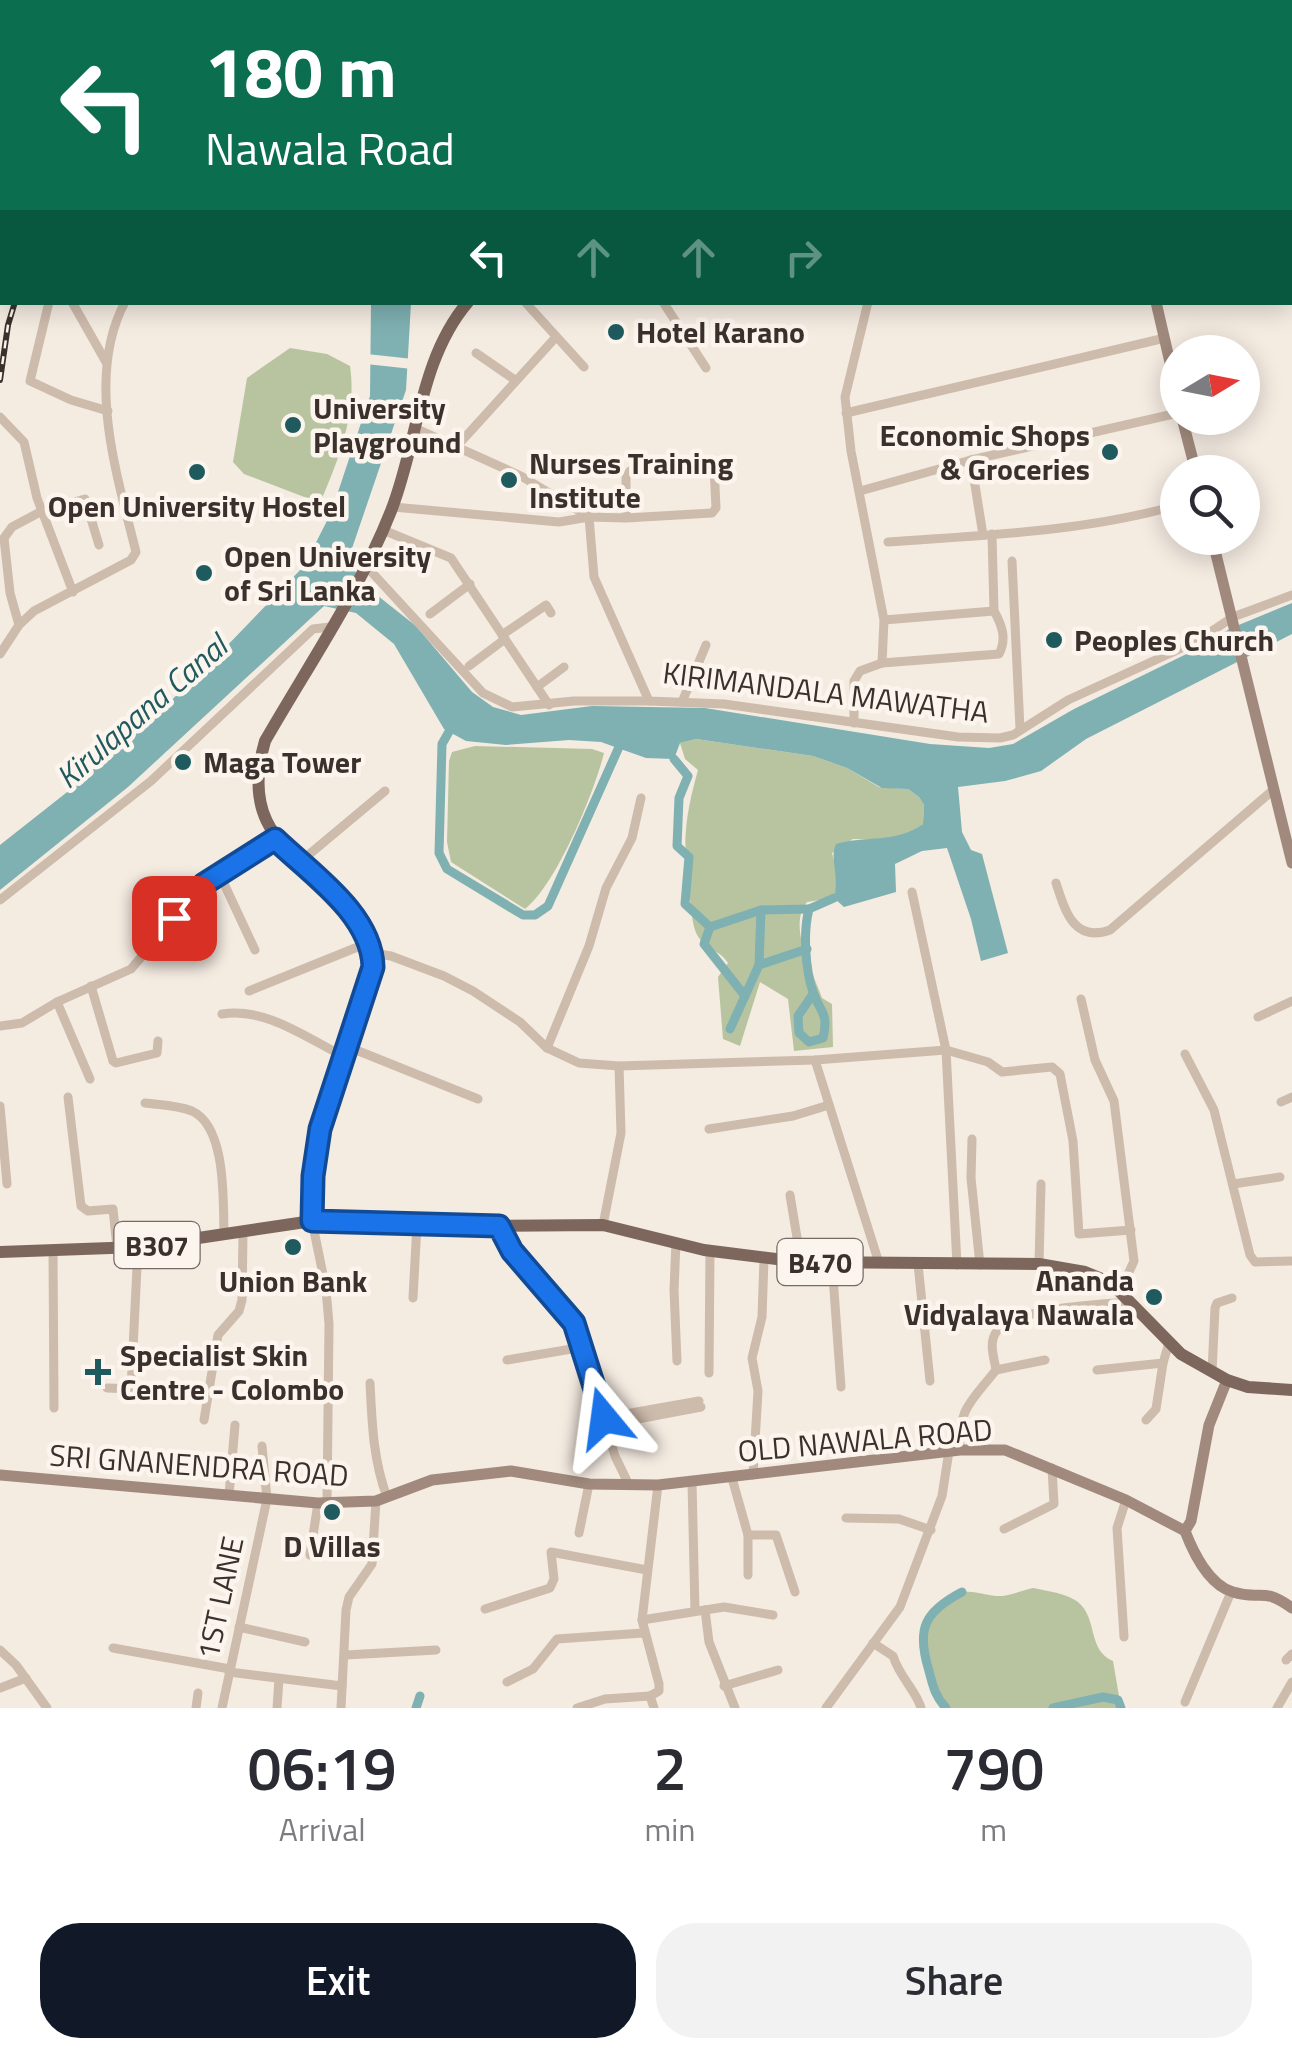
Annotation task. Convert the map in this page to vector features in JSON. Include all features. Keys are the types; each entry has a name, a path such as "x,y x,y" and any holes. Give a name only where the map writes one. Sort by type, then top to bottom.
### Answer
{"main road":[{"path":"312,1221 320,1129 368,984 371,948 349,910 275,839 265,820 258,763 265,741 383,530 442,340 466,305"},
{"name":"B470","path":"312,1221 499,1226 604,1224 710,1250 801,1262 1039,1264 1085,1272 1125,1297 1169,1344 1227,1380 1248,1387 1292,1390"},
{"name":"B307","path":"0,1252 138,1247 312,1221"}],"street":[{"path":"48,305 30,381 70,400 108,411"},
{"path":"74,305 107,364"},
{"path":"0,654 34,612 131,560 136,552 120,487 108,411 111,336 124,305"},
{"path":"528,305 584,367"},
{"path":"665,305 706,368"},
{"path":"867,305 844,397 884,620 882,663"},
{"path":"1157,305 1163,335"},
{"path":"458,444 556,337"},
{"path":"846,414 1160,339"},
{"path":"476,353 516,380"},
{"path":"0,417 24,442 42,511 73,592"},
{"path":"860,491 971,460 1160,419"},
{"path":"416,428 522,476 590,517"},
{"path":"854,723 854,680 860,671 882,663 999,654 1004,645 1002,626 994,611 988,535 971,460"},
{"path":"393,506 559,522 590,517 626,518 712,512 716,508 714,467 708,464 630,471 626,476 626,518"},
{"path":"19,626 10,593 4,538 12,527 42,511 88,500 99,545"},
{"path":"888,542 1134,518 1160,510"},
{"name":"KIRIMANDALA MAWATHA","path":"590,517 594,577 649,701 724,704 958,737 1000,738 1068,700 1198,641 1232,617 1292,595"},
{"path":"383,530 451,558 549,705"},
{"path":"1216,555 1292,864"},
{"path":"1012,561 1020,729"},
{"path":"365,568 483,693 512,707 574,701 649,701"},
{"path":"430,614 470,584"},
{"path":"469,666 546,605 551,613"},
{"path":"884,620 994,611"},
{"path":"0,900 151,781 313,629 333,622"},
{"path":"682,702 706,646"},
{"path":"537,687 564,667"},
{"path":"1056,883 1068,921 1090,932 1110,930 1272,790"},
{"path":"300,862 385,791"},
{"path":"547,1048 589,946 606,888 632,838 641,798"},
{"path":"0,1026 22,1022 90,986 131,970 192,896 219,873 275,839"},
{"path":"219,873 255,950"},
{"path":"912,892 946,1050 957,1265"},
{"path":"250,992 371,948 473,991 520,1022 547,1048 579,1064 815,1060 946,1050 988,1062 1002,1072 1052,1067 1060,1074 1072,1141 1079,1234 1132,1230"},
{"path":"90,986 113,1061 157,1053 158,1041"},
{"path":"996,1370 992,1344 996,1332 1041,1313 1125,1297 1134,1260 1114,1100 1095,1060 1081,1000"},
{"path":"1258,1017 1292,1000"},
{"path":"57,1002 90,1079"},
{"path":"222,1014 242,1011 261,1015 344,1051 478,1100"},
{"path":"1185,1054 1214,1110 1255,1262 1292,1261"},
{"path":"815,1060 879,1264"},
{"path":"604,1224 620,1133 619,1066"},
{"path":"68,1096 80,1206 88,1211 113,1209 117,1248"},
{"path":"1282,1102 1292,1096"},
{"path":"145,1103 176,1106 196,1113 209,1130 221,1166 224,1235"},
{"path":"709,1129 792,1116 829,1105"},
{"path":"0,1106 7,1184"},
{"path":"972,1139 971,1178 980,1265"},
{"path":"1233,1184 1280,1177"},
{"path":"1039,1264 1040,1184"},
{"path":"790,1195 801,1262"},
{"path":"310,1554 322,1503 330,1324 312,1221"},
{"path":"412,1298 417,1224"},
{"path":"499,1226 512,1251 574,1323 604,1421 629,1485"},
{"path":"204,1420 218,1336 239,1310 242,1300 243,1233"},
{"path":"676,1242 677,1361"},
{"path":"131,1389 138,1247"},
{"path":"709,1373 710,1250"},
{"path":"53,1251 54,1408"},
{"path":"754,1475 758,1391 752,1358 762,1317 764,1258"},
{"path":"832,1263 841,1387"},
{"path":"918,1264 930,1381"},
{"path":"1212,1372 1214,1308 1232,1298"},
{"path":"1146,1420 1156,1409 1169,1344"},
{"path":"507,1360 583,1347"},
{"path":"826,1708 900,1607 931,1530 964,1411 996,1370 1045,1360"},
{"path":"1097,1370 1163,1363"},
{"path":"1227,1380 1209,1425 1191,1520 1185,1531 1195,1557 1231,1592 1265,1593 1292,1608"},
{"path":"342,1708 346,1610 349,1597 372,1564 382,1499 370,1383"},
{"path":"106,1388 161,1390"},
{"path":"604,1421 700,1404"},
{"path":"229,1496 235,1425"},
{"name":"1ST LANE","path":"222,1708 267,1499 262,1446"},
{"name":"OLD NAWALA ROAD","path":"629,1485 732,1478 954,1451 1005,1450 1126,1500 1185,1531"},
{"path":"1004,1529 1054,1504 1052,1468"},
{"name":"SRI GNANENDRA ROAD","path":"0,1475 322,1503 382,1499 432,1480 511,1471 588,1484 629,1485"},
{"path":"732,1478 748,1535 748,1575"},
{"path":"692,1482 700,1610 735,1708"},
{"path":"580,1533 588,1484"},
{"path":"577,1708 650,1696 660,1690 642,1620 658,1485"},
{"path":"1124,1637 1116,1528 1126,1500"},
{"path":"846,1518 899,1519 931,1530"},
{"path":"748,1535 776,1536 794,1592"},
{"path":"485,1610 550,1588 554,1579 551,1552 647,1570"},
{"path":"1186,1702 1231,1592"},
{"path":"642,1620 724,1607 773,1615"},
{"path":"239,1627 305,1642"},
{"path":"507,1682 533,1669 557,1638 643,1633"},
{"path":"873,1643 893,1656 896,1669 921,1708"},
{"path":"113,1648 229,1671 342,1686"},
{"path":"0,1650 46,1708"},
{"path":"346,1655 436,1650"},
{"path":"724,1686 778,1670"},
{"path":"0,1688 26,1678"},
{"path":"277,1708 279,1679"},
{"path":"1278,1708 1292,1682"},
{"path":"196,1708 198,1693"},
{"path":"650,1696 654,1708"}],"green space":[{"name":"University Playground","path":"290,348 327,354 350,366 349,419 320,503 244,474 233,462 247,378"},
{"path":"696,739 813,756 847,768 879,787 908,789 924,805 923,824 907,836 853,839 832,853 839,879 834,898 807,902 802,912 804,949 822,998 832,1004 833,1047 794,1051 788,999 760,982 740,1046 723,1039 718,977 728,963 697,934 686,864 687,820 698,770 685,759 680,743"},
{"path":"475,746 592,749 604,753 592,791 561,859 525,909 451,862 447,842 449,761 452,752"},
{"path":"1033,1588 1068,1596 1084,1609 1099,1649 1113,1661 1121,1708 946,1708 936,1695 923,1642 933,1609 945,1598 963,1592 1002,1596"}],"water":[{"path":"371,305 411,305 406,390 347,563 378,596 416,626 472,692 493,707 521,715 592,706 705,708 930,744 989,748 1013,744 1074,709 1211,642 1229,629 1292,603 1292,634 1086,739 1041,771 1005,781 958,787 962,832 971,850 982,854 1008,953 981,961 947,848 922,851 895,864 896,892 844,907 834,898 836,844 891,837 923,824 924,805 908,789 882,788 847,768 813,756 696,739 680,743 674,759 646,758 601,742 569,740 506,745 466,741 444,729 394,644 356,613 324,606 128,787 0,890 0,845 71,789 195,679 304,566 331,513 370,396"}],"pier":[{"path":"367,354 413,359 412,369 366,364"}],"waterway":[{"path":"455,721 442,744 439,853 447,869 523,915 535,915 548,906 623,738"},
{"path":"674,759 688,776 679,798 677,846 689,857 685,904 710,927 761,910 809,909"},
{"path":"813,994 798,1016 799,1033 809,1042 823,1038 825,1023 808,972 807,918 809,909 834,898"},
{"path":"730,1029 759,965 761,910"},
{"path":"710,927 704,944 745,996"},
{"path":"759,965 807,949"},
{"path":"946,1708 932,1681 924,1633 931,1615 962,1592"},
{"path":"416,1708 420,1696"},
{"path":"1053,1708 1103,1697 1118,1700 1121,1708"}],"railway":[{"path":"0,380 14,305"}],"place":[{"name":"Hotel Karano","path":"616,332"},
{"name":"University Playground","path":"293,425"},
{"name":"Economic Shops & Groceries","path":"1110,452"},
{"name":"Open University Hostel","path":"197,472"},
{"name":"Nurses Training Institute","path":"509,480"},
{"name":"Open University of Sri Lanka","path":"204,573"},
{"name":"Peoples Church","path":"1054,640"},
{"name":"Maga Tower","path":"183,762"},
{"name":"Union Bank","path":"293,1247"},
{"name":"Ananda Vidyalaya Nawala","path":"1154,1297"},
{"name":"Specialist Skin Centre - Colombo","path":"98,1372"},
{"name":"D Villas","path":"332,1512"}],"route":[{"path":"174,918 204,884 275,839 349,910 370,942 373,967 320,1129 312,1221 499,1226 512,1251 574,1323 604,1418"}],"water label":[{"name":"Kirulapana Canal","path":"141,711"}]}
